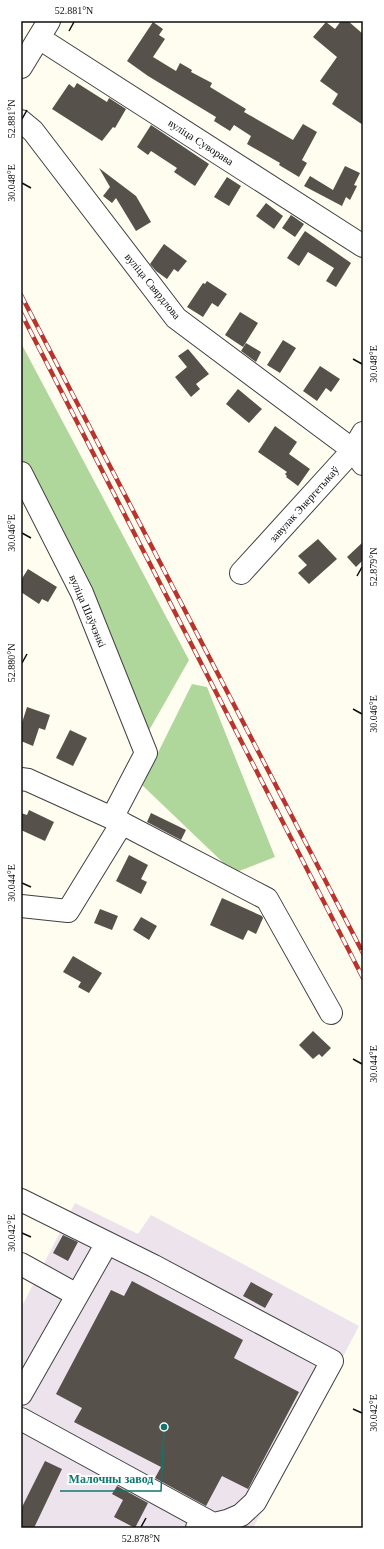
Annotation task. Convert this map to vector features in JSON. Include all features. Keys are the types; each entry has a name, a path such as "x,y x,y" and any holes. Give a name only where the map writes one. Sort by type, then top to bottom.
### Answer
{"street":[{"path":"21,67 44,30"},
{"name":"вуліца Суворава","path":"44,30 363,246"},
{"name":"вуліца Свярдлова","path":"21,121 33,131 176,318 360,449"},
{"name":"завулак Энергетыкаў","path":"241,573 360,449"},
{"name":"вуліца Шаўчэнкі","path":"21,473 82,593 146,753 117,821"},
{"path":"21,779 28,780 117,821 267,899 331,1013"},
{"path":"21,906 68,911 117,821"},
{"path":"21,1200 154,1266 332,1361 255,1502 241,1515 227,1521 205,1526 21,1420"},
{"path":"21,1394 107,1243"},
{"path":"21,1264 77,1295"}],"shaded area":[{"path":"75,1203 138,1234 151,1215 359,1326 253,1528 21,1528 21,1308"}],"green space":[{"path":"21,343 189,660 147,734 89,589 21,460"},
{"path":"192,684 207,687 275,857 234,873 142,785"}],"building":[{"path":"341,21 348,21 363,34 363,125 332,104 338,94 320,81 337,57 313,37 326,22 335,29"},
{"path":"153,22 163,29 159,35 165,39 153,57 176,71 180,63 192,70 191,72 212,83 210,87 246,109 244,112 293,140 303,124 317,132 302,160 307,163 299,177 279,165 280,163 247,144 251,136 234,125 230,131 214,121 216,117 148,76 127,61"},
{"path":"77,83 107,102 109,98 126,109 115,128 113,127 102,141 52,109 69,84 74,88"},
{"path":"151,125 209,164 195,186 174,172 177,168 151,151 148,155 137,147"},
{"path":"345,166 360,173 354,185 357,186 350,200 346,197 342,206 304,186 310,176 333,190"},
{"path":"99,168 136,196 151,222 136,231 116,198 112,203 103,196 110,187"},
{"path":"227,177 241,186 229,206 214,197"},
{"path":"266,203 283,216 274,229 256,216"},
{"path":"291,215 304,224 295,237 282,228"},
{"path":"305,231 351,263 336,287 326,281 334,268 308,252 299,266 287,258"},
{"path":"164,244 187,261 178,272 174,269 167,279 156,271 150,264"},
{"path":"207,281 227,294 218,307 212,303 203,317 187,307 203,283 205,284"},
{"path":"240,312 258,323 243,347 225,335"},
{"path":"283,340 296,348 280,373 267,365"},
{"path":"246,343 261,352 256,362 241,351"},
{"path":"188,349 209,374 196,384 200,389 191,397 175,377 187,367 178,356"},
{"path":"320,366 340,379 331,392 326,388 317,401 303,391"},
{"path":"238,389 262,409 249,423 226,404"},
{"path":"275,426 297,442 289,454 310,469 298,486 286,477 287,476 285,474 287,472 258,452"},
{"path":"318,539 337,559 309,584 298,573 307,565 298,556"},
{"path":"363,542 363,560 356,567 347,557"},
{"path":"28,569 57,587 48,602 42,599 39,604 21,592 21,580"},
{"path":"27,707 50,715 45,730 39,728 33,746 21,741 21,726"},
{"path":"70,730 87,738 73,766 56,758"},
{"path":"29,810 54,822 45,841 21,830 21,813 27,815"},
{"path":"151,813 186,830 181,840 147,822"},
{"path":"129,855 148,865 141,879 147,882 141,894 116,881"},
{"path":"222,898 262,916 263,918 256,934 248,930 243,940 210,925"},
{"path":"100,909 118,916 112,930 94,923"},
{"path":"141,917 157,926 149,940 133,930"},
{"path":"73,956 102,973 89,993 78,987 81,982 63,972"},
{"path":"313,1031 331,1048 322,1057 319,1054 313,1059 299,1045"},
{"path":"63,1235 78,1242 68,1261 53,1253"},
{"path":"132,1281 243,1340 234,1358 299,1392 248,1489 222,1476 206,1506 155,1478 161,1467 74,1422 82,1408 56,1394 111,1290 124,1296"},
{"path":"251,1282 273,1294 265,1308 243,1296"},
{"path":"45,1461 62,1469 34,1528 21,1528 21,1509"},
{"path":"117,1486 148,1503 135,1528 114,1517 123,1500 112,1494"}],"railway":[{"path":"21,295 363,953"},
{"path":"21,313 363,978"}],"place":[{"name":"Малочны завод","path":"164,1427"}]}
